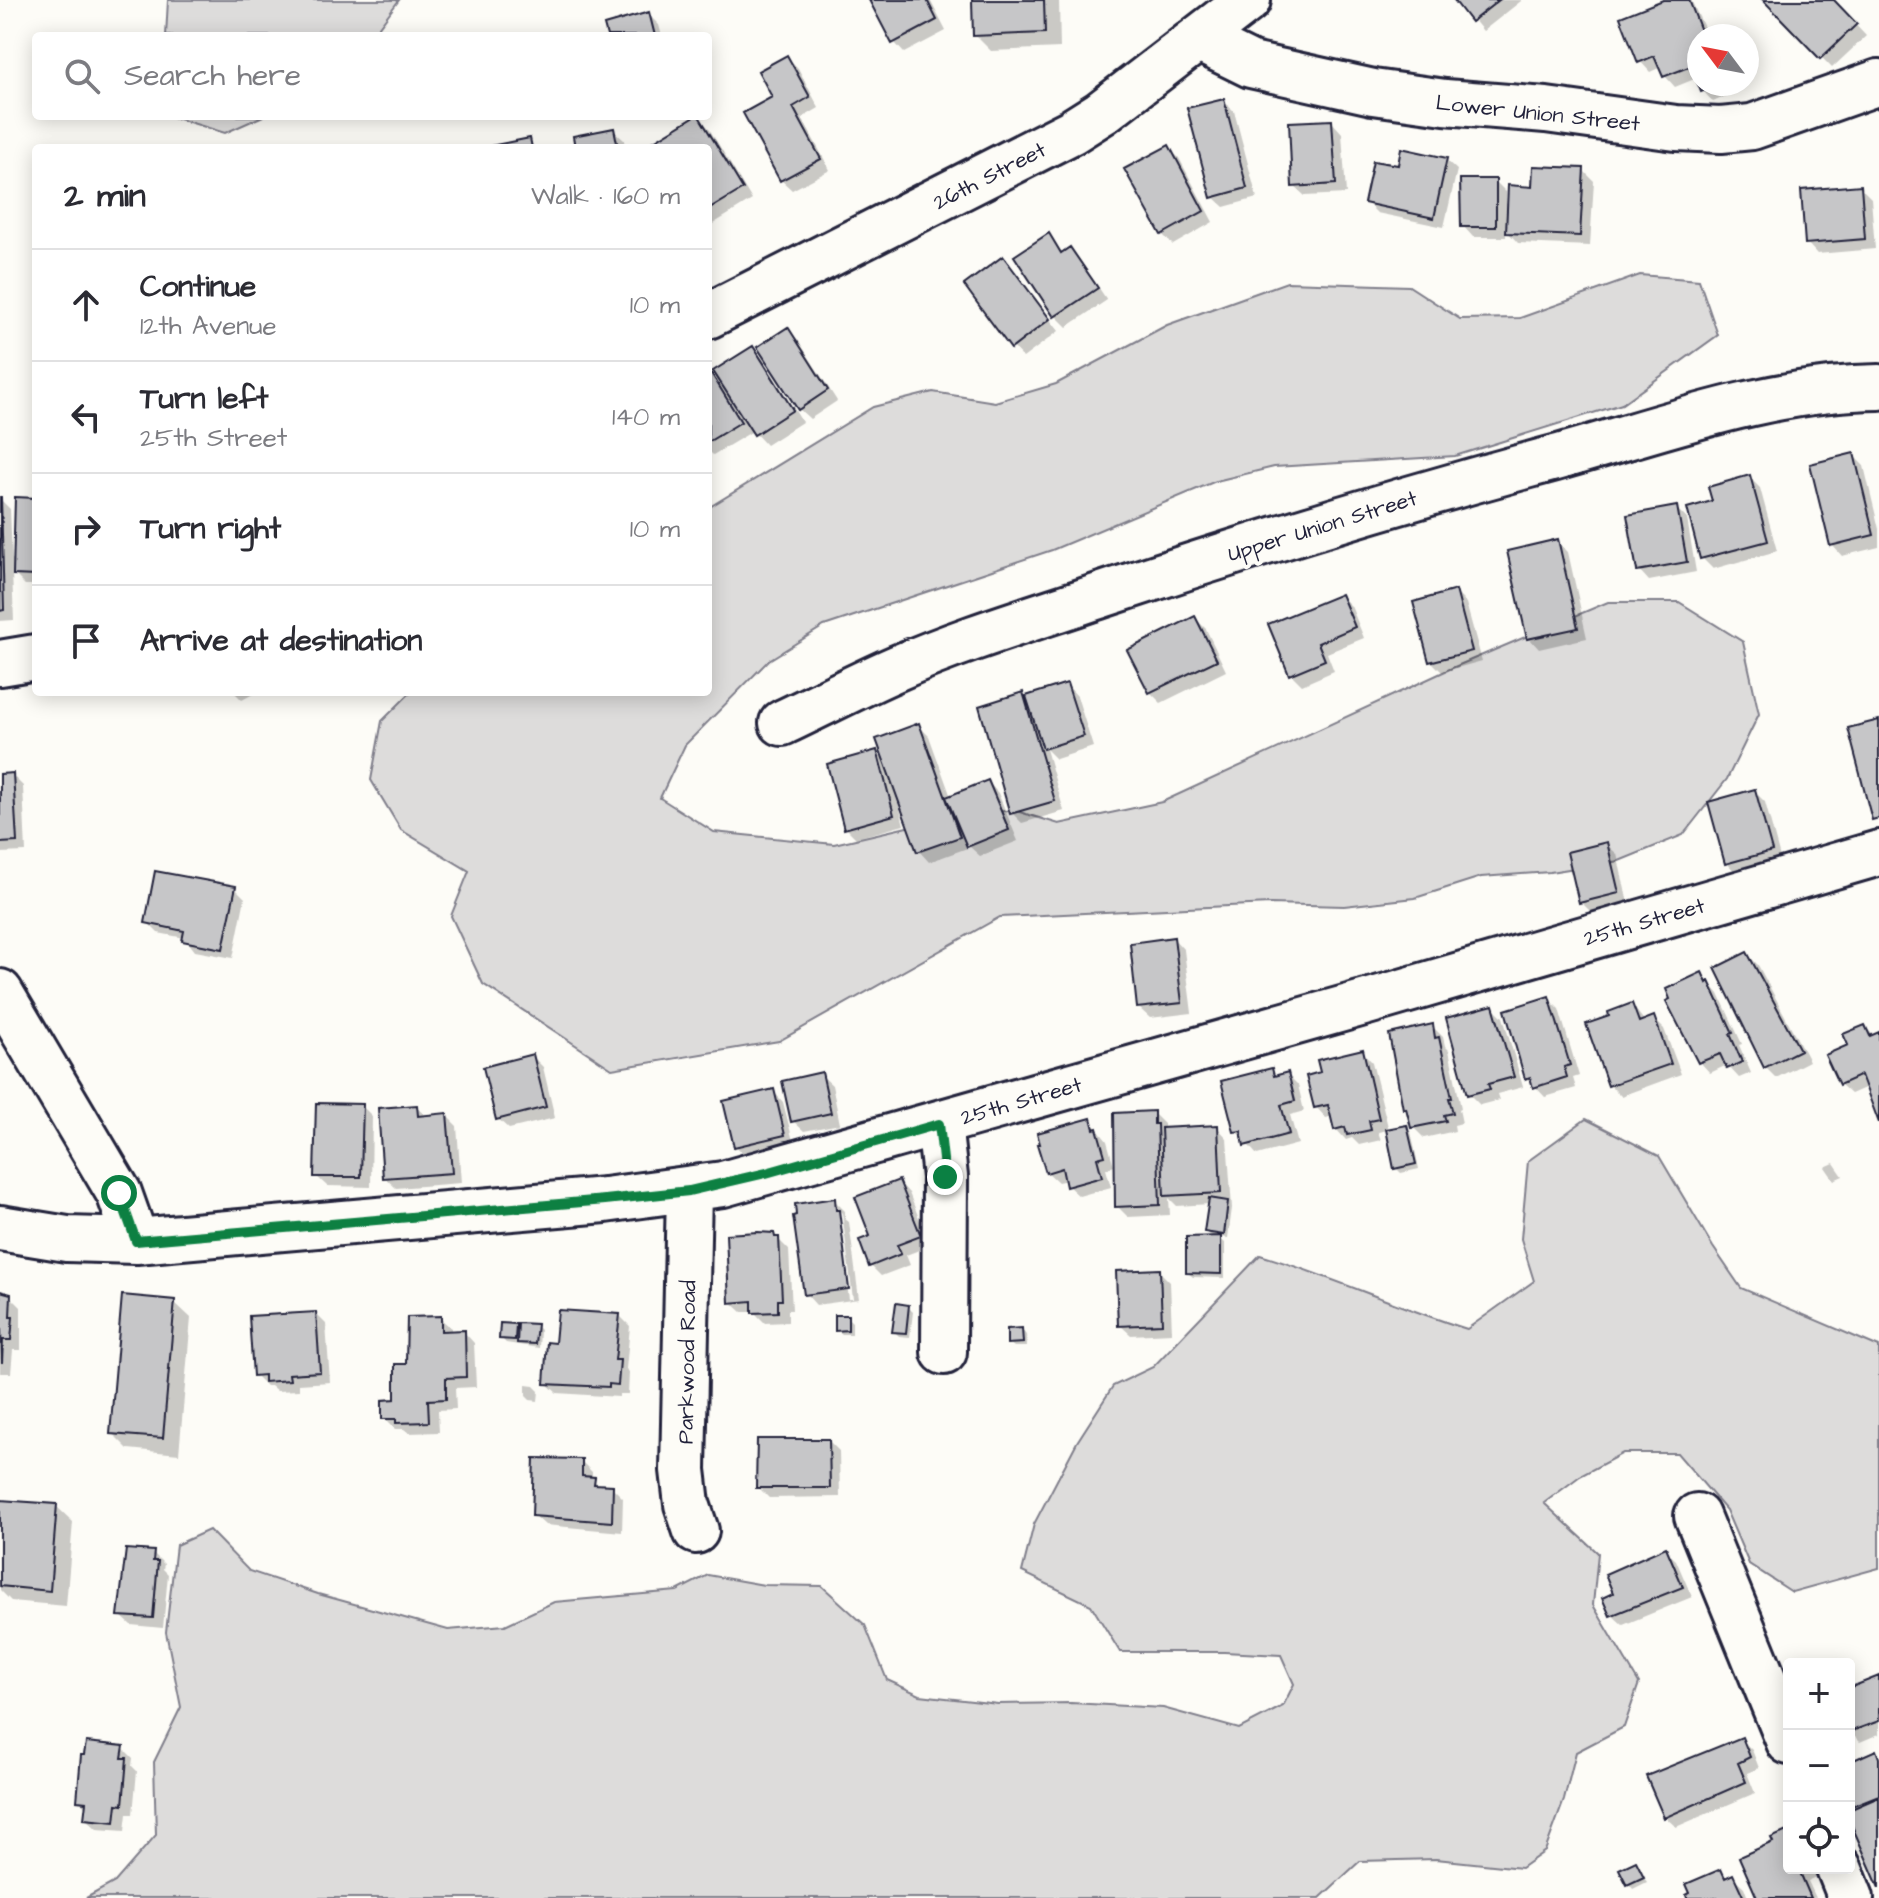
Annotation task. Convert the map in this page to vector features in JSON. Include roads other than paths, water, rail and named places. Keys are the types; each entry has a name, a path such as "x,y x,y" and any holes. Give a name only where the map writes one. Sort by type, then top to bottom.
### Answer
{"street":[{"name":"26th Street","path":"712,314 1071,132 1101,113 1248,0"},
{"name":"Lower Union Street","path":"1198,39 1251,65 1373,92 1445,102 1546,110 1676,128 1721,130 1752,127 1879,82"},
{"name":"Upper Union Street","path":"782,723 898,667 979,636 1208,560 1437,490 1729,409 1804,393 1879,387"},
{"path":"0,663 32,658"},
{"name":"25th Street","path":"0,1228 67,1239 136,1241 689,1191 766,1173 939,1124 1879,853"},
{"path":"0,992 119,1193 136,1241"},
{"path":"939,1124 945,1177 944,1352"},
{"name":"Parkwood Road","path":"689,1191 683,1470 687,1504 696,1531"},
{"path":"1697,1516 1784,1730"},
{"path":"1841,1874 1851,1898"}]}
